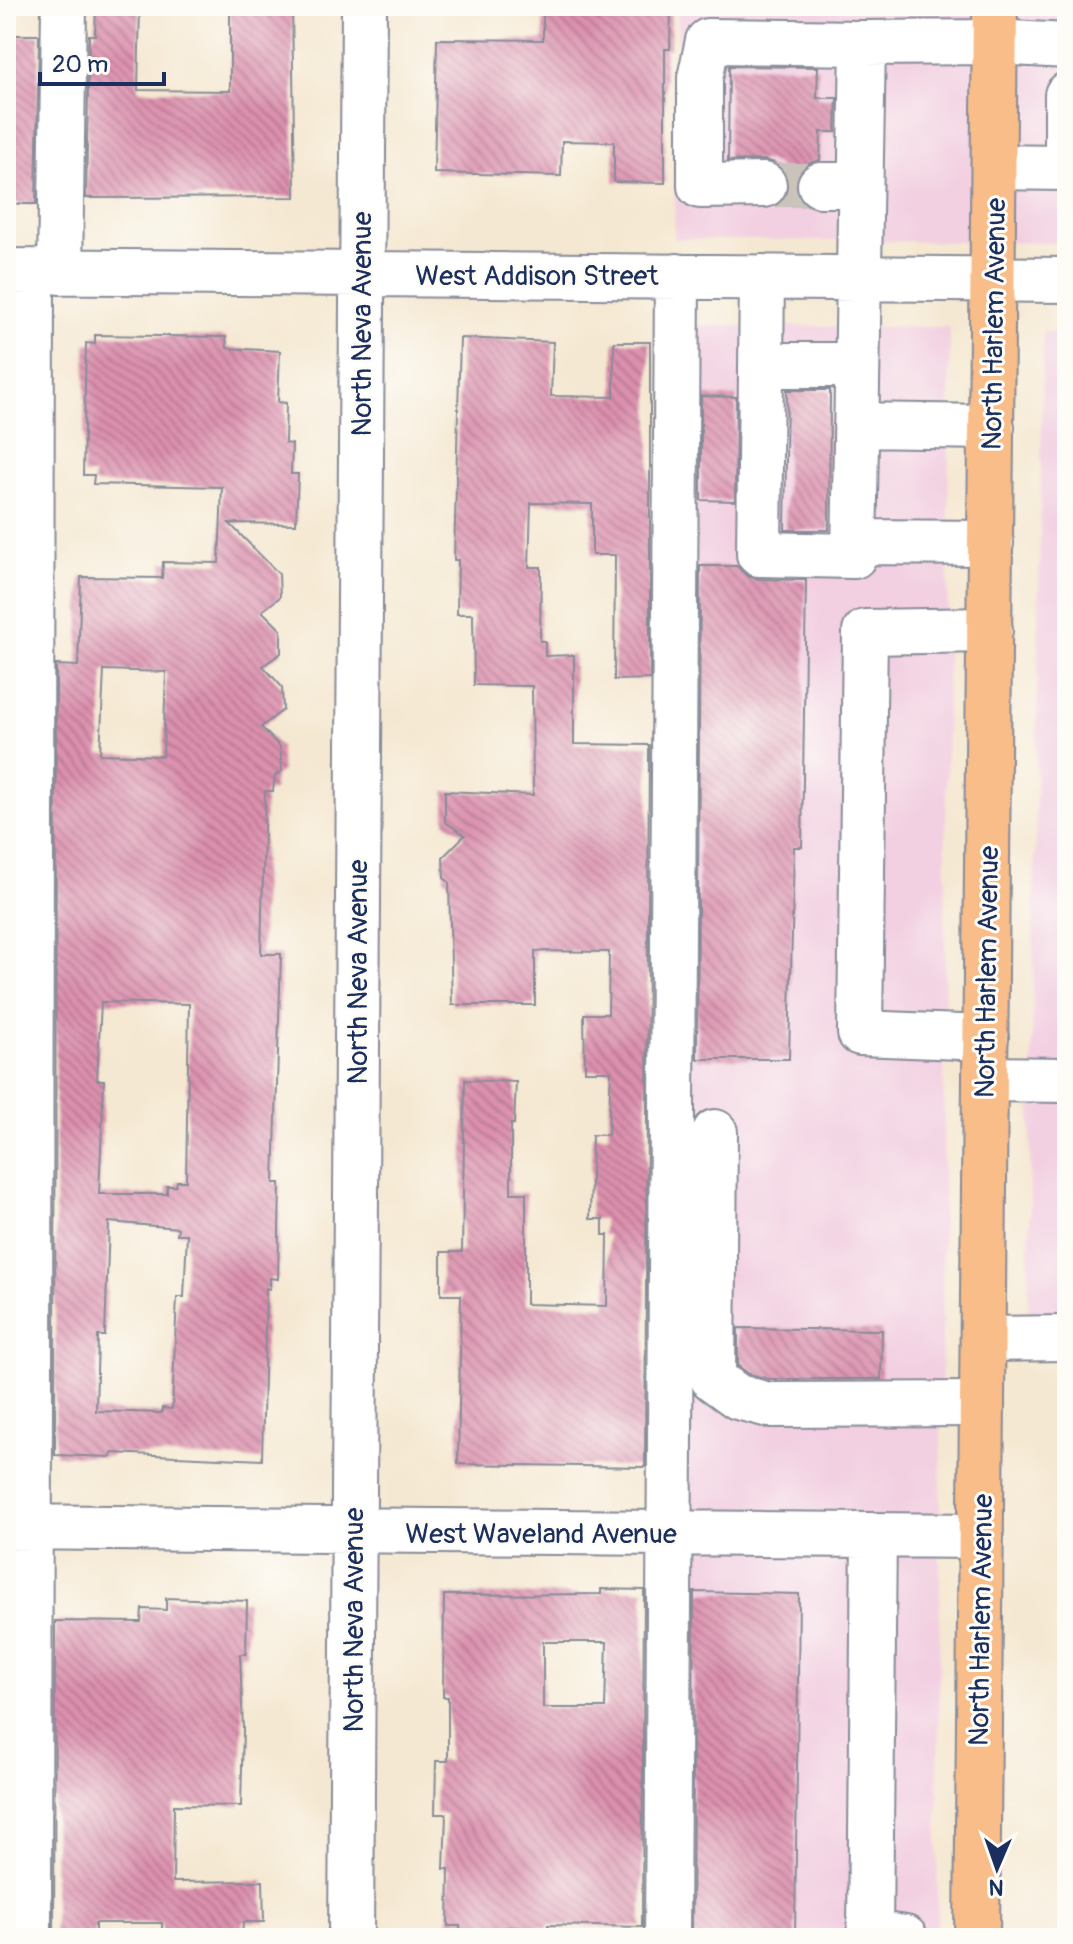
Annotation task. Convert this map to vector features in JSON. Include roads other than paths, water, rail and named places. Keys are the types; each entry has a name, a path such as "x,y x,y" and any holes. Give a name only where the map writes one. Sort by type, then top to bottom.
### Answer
{"main road":[{"name":"North Harlem Avenue","path":"977,1938 995,24"}],"street":[{"path":"29,1938 18,1527 33,272 64,6"},
{"name":"North Neva Avenue","path":"351,1938 364,6"},
{"path":"764,185 700,186 700,78 708,41 863,43 995,24 1067,46"},
{"path":"762,277 759,554 854,556 858,278 840,185 863,43"},
{"path":"994,167 1066,168 1067,95"},
{"name":"West Addison Street","path":"33,272 1067,280"},
{"path":"667,1938 677,276"},
{"path":"761,365 857,365"},
{"path":"856,425 992,427"},
{"path":"854,542 991,543"},
{"path":"990,630 865,632 860,1033 1067,1080"},
{"path":"715,1132 713,1379 738,1397 769,1405 982,1404"},
{"path":"983,1339 1067,1338"},
{"name":"West Waveland Avenue","path":"18,1527 981,1536"},
{"path":"874,1535 870,1933 905,1938"}],"tunnel":[{"path":"764,185 820,185"}]}
